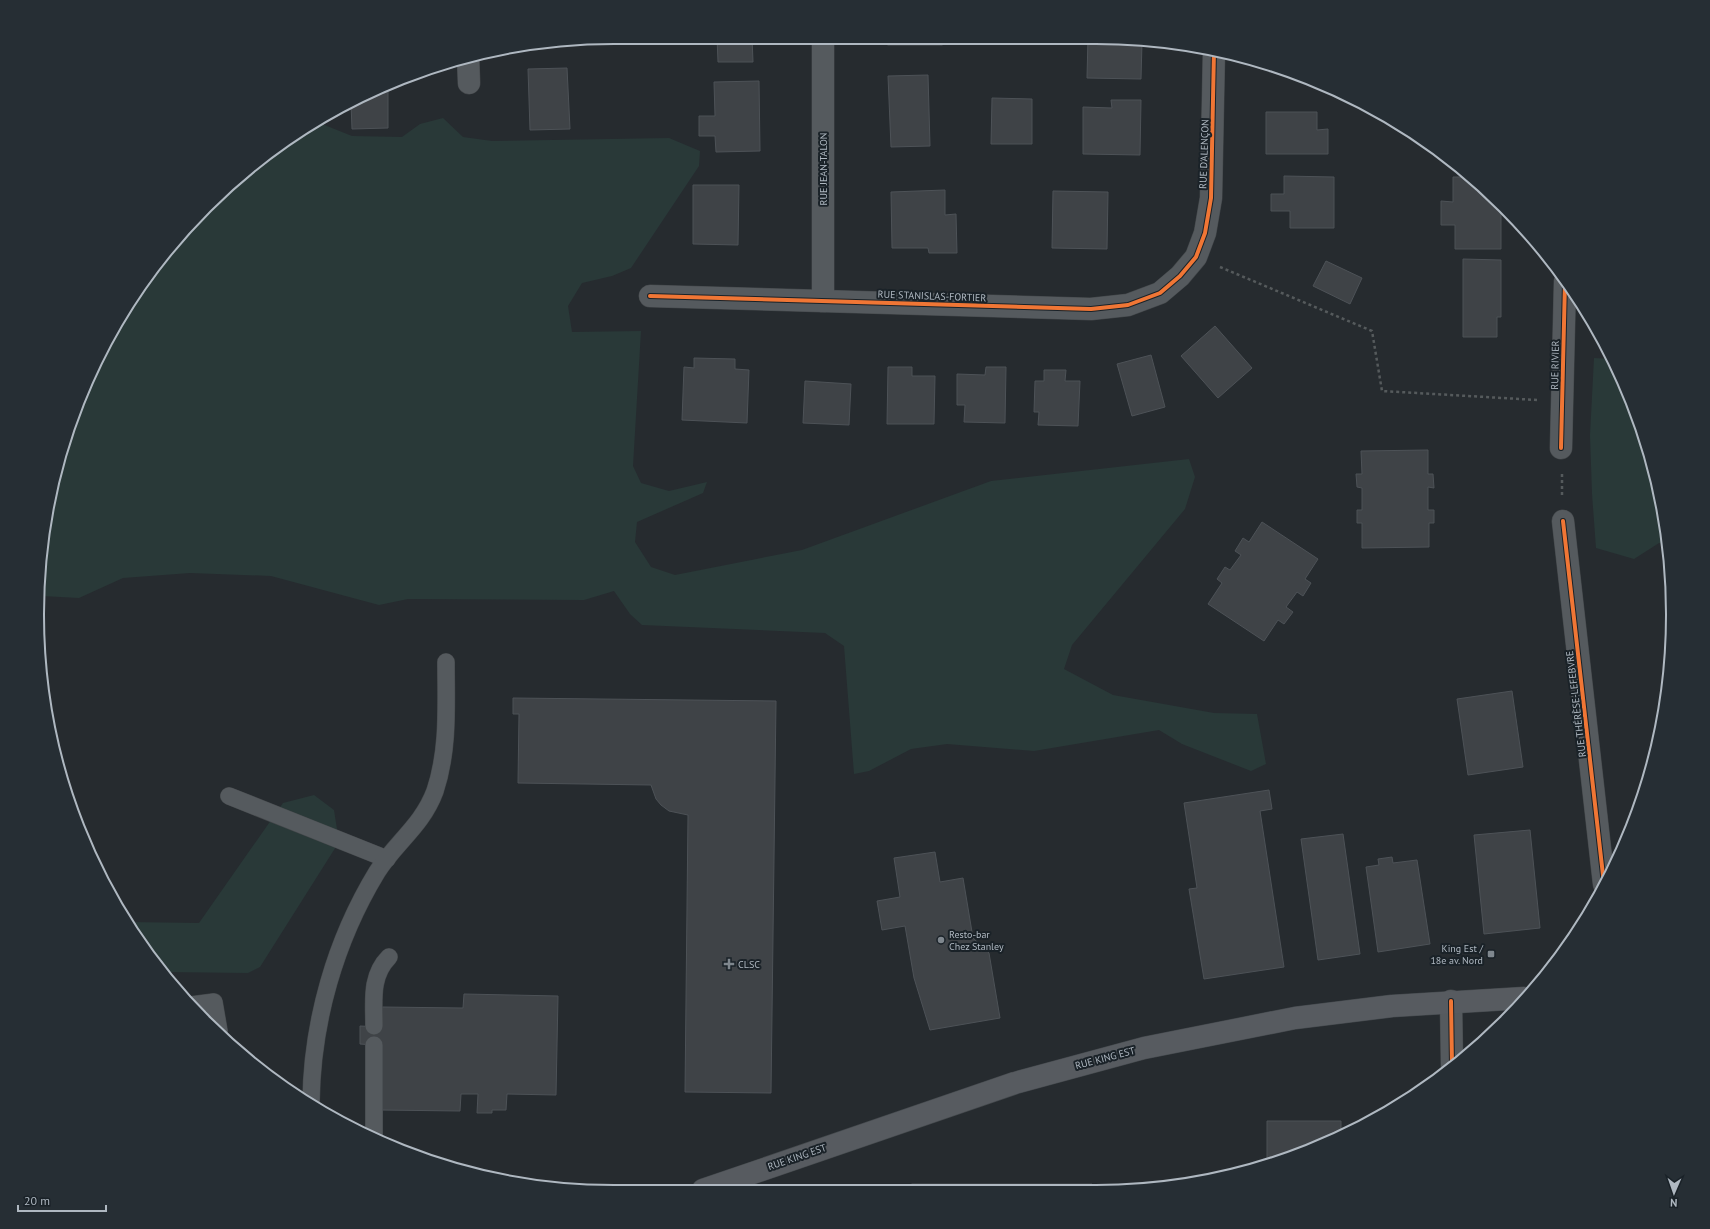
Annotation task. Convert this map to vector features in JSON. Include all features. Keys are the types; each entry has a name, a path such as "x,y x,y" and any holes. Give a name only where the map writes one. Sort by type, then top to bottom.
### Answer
{"main road":[{"name":"RUE KING EST","path":"718,1185 1014,1083 1144,1048 1295,1018 1392,1006 1451,1001 1517,998"}],"street":[{"name":"RUE JEAN-TALON","path":"823,44 823,301"},
{"name":"RUE D'ALENÇON","path":"1196,257 1205,233 1210,198 1214,57"},
{"path":"468,63 468,83"},
{"name":"RUE STANISLAS-FORTIER","path":"650,296 1091,309 1128,305 1160,292 1180,276 1196,257"},
{"name":"RUE RIVIER","path":"1561,448 1564,289"},
{"name":"RUE THÉRÈSE-LEFEBVRE","path":"1563,521 1603,875"},
{"path":"1451,1001 1452,1060"}],"lane":[{"path":"311,1098 315,1050 324,996 336,957 361,902 378,871 418,824 427,810 435,790 446,737 446,662"},
{"path":"229,796 387,859"},
{"path":"374,1026 374,989 376,976 382,965 389,958"},
{"path":"198,1004 214,1002 218,1024"},
{"path":"374,1045 374,1132"}],"path":[{"path":"1196,257 1372,331 1382,391 1562,402"},
{"path":"1561,448 1563,521"}],"shaded area":[{"path":"443,118 463,137 492,141 669,138 700,151 699,166 631,268 612,276 582,283 568,306 572,332 641,331 633,466 641,483 669,491 707,482 703,493 637,522 635,542 651,567 675,575 802,550 991,481 1189,459 1195,477 1185,509 1072,645 1064,669 1113,695 1214,713 1257,714 1266,764 1251,771 1182,744 1159,730 1034,751 947,744 911,749 869,771 854,774 844,646 825,633 642,625 630,614 614,591 584,600 408,599 379,605 271,576 190,573 123,578 79,598 44,596 49,540 55,503 63,467 74,431 87,396 120,329 162,267 211,211 238,186 267,162 322,124 352,136 402,137 420,124"},
{"path":"1594,358 1605,359 1623,396 1636,431 1647,467 1661,540 1661,543 1634,559 1596,548 1590,435"},
{"path":"46,658 47,660 50,694"},
{"path":"314,795 334,810 339,842 260,967 248,973 170,972 134,922 199,923 283,803"}],"building":[{"path":"717,44 752,44 753,62 718,62"},
{"path":"888,44 942,44 942,45"},
{"path":"1088,44 1142,46 1141,79 1087,78"},
{"path":"567,68 570,129 530,130 528,69"},
{"path":"928,75 930,146 891,147 888,76"},
{"path":"759,81 760,151 716,152 715,136 699,136 699,116 715,116 714,82"},
{"path":"388,91 388,128 352,129 351,109"},
{"path":"992,98 1032,99 1032,144 991,144"},
{"path":"1111,100 1141,100 1140,155 1083,154 1083,107 1112,108"},
{"path":"1266,112 1317,112 1317,130 1328,129 1328,154 1266,154"},
{"path":"1284,176 1334,177 1334,228 1290,228 1290,211 1271,211 1271,194 1284,194"},
{"path":"1453,177 1461,177 1501,213 1501,249 1455,249 1455,225 1441,225 1441,201 1453,202"},
{"path":"693,185 739,185 738,245 693,244"},
{"path":"945,190 945,215 956,214 957,253 929,253 928,248 892,248 891,192"},
{"path":"1053,191 1108,192 1107,249 1052,248"},
{"path":"1463,259 1501,260 1501,317 1497,317 1497,337 1463,337"},
{"path":"1326,261 1362,278 1350,304 1313,286"},
{"path":"1215,326 1252,368 1218,398 1181,356"},
{"path":"1151,355 1165,407 1132,416 1117,364"},
{"path":"694,358 735,359 735,369 749,370 747,423 682,420 684,367 694,368"},
{"path":"888,367 912,367 912,376 935,376 934,424 887,424"},
{"path":"986,367 1006,367 1005,423 964,422 965,405 957,405 957,374 985,375"},
{"path":"1044,370 1066,370 1065,381 1080,381 1078,426 1038,425 1039,412 1034,412 1035,381 1044,381"},
{"path":"805,381 851,384 849,425 803,423"},
{"path":"1428,450 1428,474 1433,474 1434,488 1428,487 1428,510 1434,510 1434,523 1429,523 1429,547 1362,548 1362,523 1357,523 1357,510 1362,510 1362,488 1357,487 1356,474 1362,474 1361,451"},
{"path":"1262,522 1318,559 1305,579 1311,583 1303,596 1297,592 1286,607 1293,612 1284,624 1278,620 1264,641 1208,604 1222,583 1217,579 1225,567 1230,570 1241,555 1235,551 1243,538 1249,542"},
{"path":"1512,691 1523,767 1468,775 1457,699"},
{"name":"CLSC","path":"513,698 776,701 771,1093 685,1092 688,815 669,811 661,805 656,799 651,785 518,783 519,714 513,714"},
{"path":"1269,790 1272,809 1260,811 1284,967 1204,979 1189,889 1197,888 1184,803"},
{"path":"1530,830 1540,928 1484,934 1474,835"},
{"path":"1343,834 1360,954 1318,960 1301,839"},
{"name":"Resto-bar Chez Stanley","path":"935,852 940,882 963,878 973,938 989,953 1000,1018 930,1030 914,978 905,926 882,930 877,901 900,897 894,858"},
{"path":"1392,857 1393,863 1417,860 1430,944 1378,952 1366,867 1379,865 1378,859"},
{"path":"464,994 558,996 556,1095 507,1094 506,1110 492,1110 492,1113 477,1113 478,1094 461,1094 460,1111 380,1110 374,1045 360,1044 360,1026 381,1027 382,1007 463,1008"},
{"path":"1267,1121 1341,1121 1341,1129 1314,1142 1267,1159"},
{"path":"912,1184 1092,1184 1092,1185 910,1185"}],"cycle path":[{"path":"650,296 1091,309 1128,305 1160,293 1180,276 1196,257 1205,233 1211,198 1214,57"},
{"path":"1561,448 1565,291"},
{"path":"1563,521 1603,875"},
{"path":"1451,1001 1452,1060"}],"place":[{"name":"Resto-bar Chez Stanley","path":"941,940"},
{"name":"King Est / 18e av. Nord","path":"1491,954"},
{"name":"CLSC","path":"729,964"}]}
